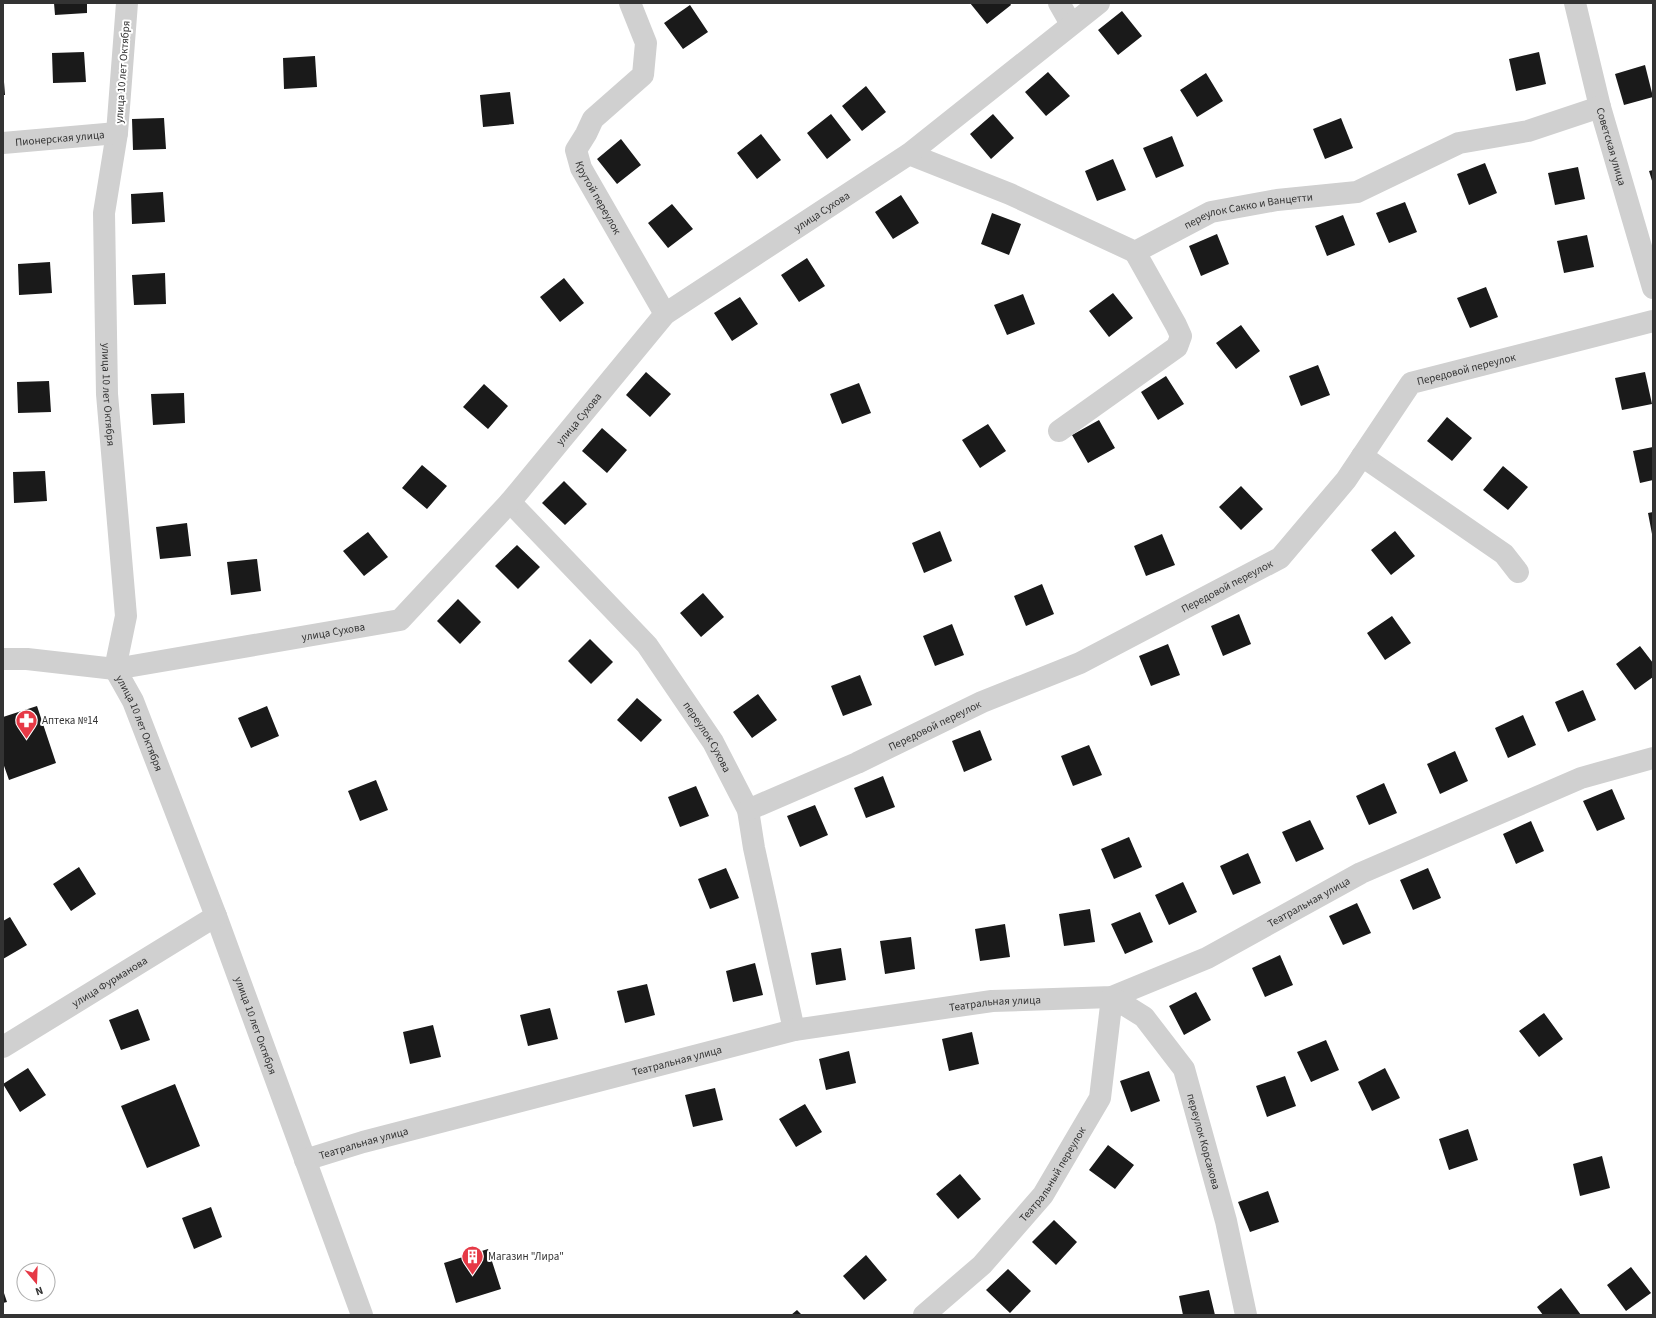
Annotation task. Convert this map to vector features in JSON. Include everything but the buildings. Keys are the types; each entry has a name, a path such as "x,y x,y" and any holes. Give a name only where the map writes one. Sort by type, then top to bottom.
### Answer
{"street":[{"name":"улица 10 лет Октября","path":"127,3 117,133 104,213 107,394 126,616 115,669 133,701 216,916 362,1315"},
{"name":"Крутой переулок","path":"630,3 646,43 643,75 593,119 576,150 580,168 665,314"},
{"path":"1059,3 1071,24"},
{"name":"улица Сухова","path":"3,659 27,659 115,669 400,620 510,502 665,314 909,154 1099,3"},
{"name":"Советская улица","path":"1575,3 1600,107 1653,288"},
{"name":"переулок Сакко и Ванцетти","path":"1135,252 1211,212 1277,200 1357,192 1459,143 1528,131 1600,107"},
{"name":"Пионерская улица","path":"3,143 117,133"},
{"path":"909,154 1010,194 1135,252 1176,325 1181,336 1177,347 1059,431"},
{"name":"Передовой переулок","path":"748,810 857,763 982,702 1080,663 1280,558 1346,480 1412,383 1653,322"},
{"path":"1362,456 1504,554 1518,572"},
{"name":"переулок Сухова","path":"510,502 647,646 713,742 748,810 754,848 794,1030"},
{"name":"Театральная улица","path":"305,1160 363,1142 794,1030 992,1001 1112,997 1207,958 1361,873 1581,778 1653,758"},
{"name":"улица Фурманова","path":"3,1047 216,916"},
{"name":"Театральный переулок","path":"924,1315 982,1265 1047,1189 1100,1098 1112,997"},
{"name":"переулок Корсакова","path":"1112,997 1144,1017 1184,1069 1226,1221 1246,1315"}],"place":[{"name":"Аптека №14","path":"26,740"},
{"name":"Магазин \"Лира\"","path":"472,1276"}]}
